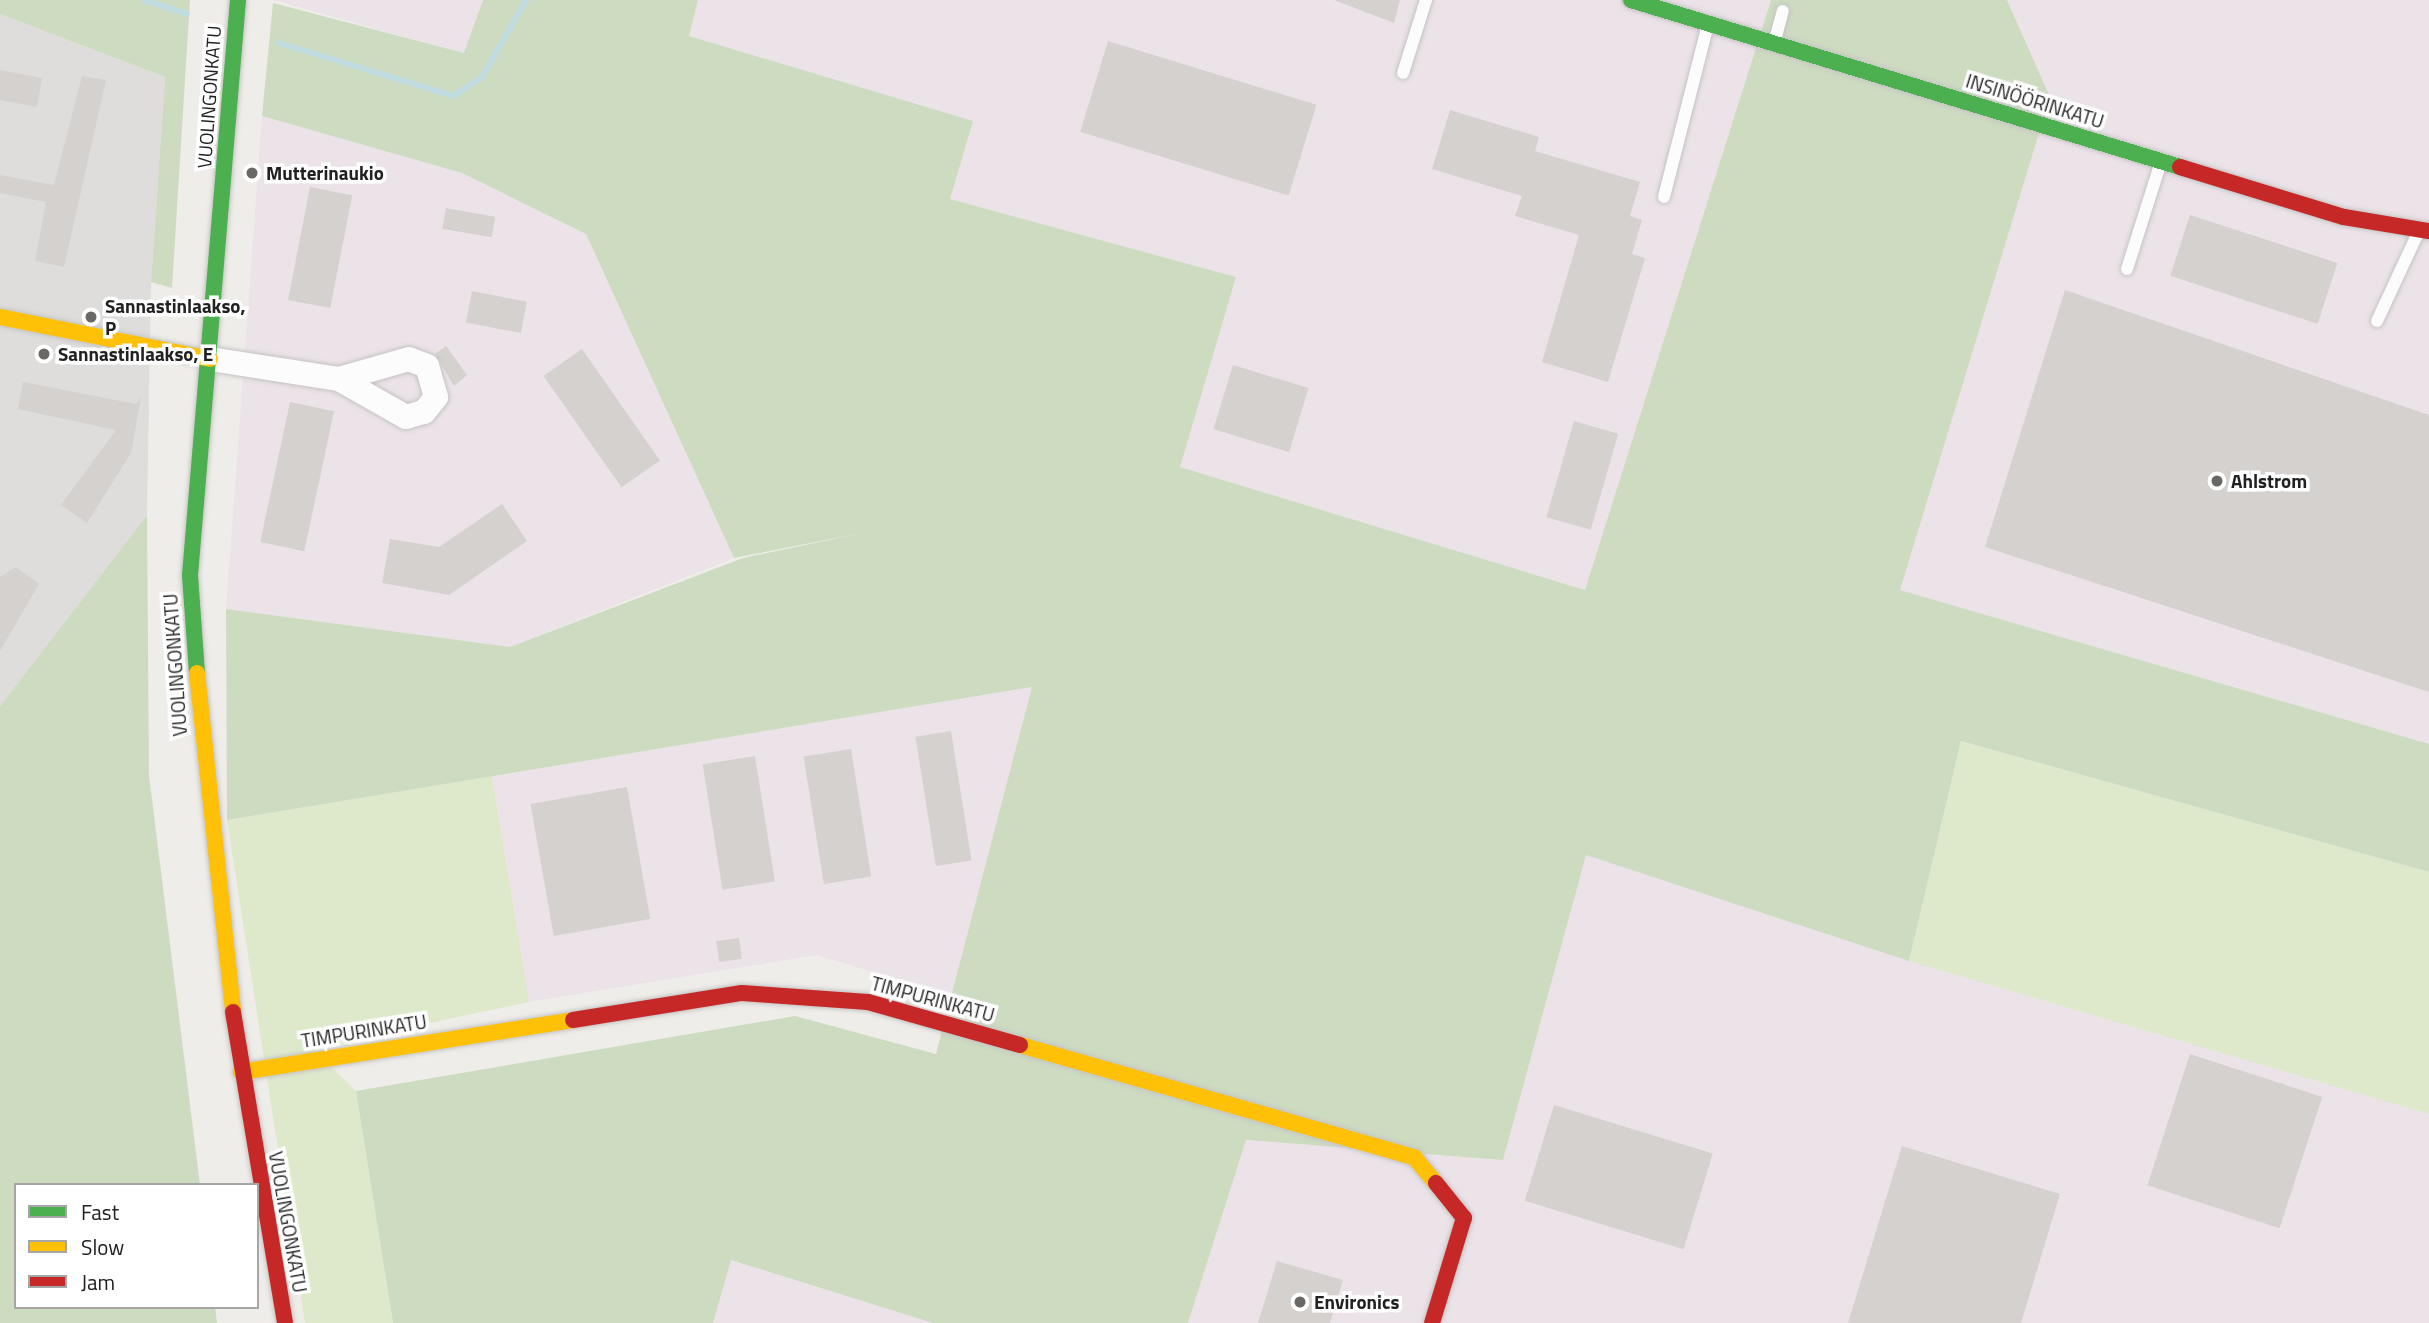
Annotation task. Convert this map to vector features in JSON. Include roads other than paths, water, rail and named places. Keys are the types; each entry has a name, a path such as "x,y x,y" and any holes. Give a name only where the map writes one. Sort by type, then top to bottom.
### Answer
{"street":[{"name":"VUOLINGONKATU","path":"238,0 190,575 204,785 241,1072 285,1323"},
{"name":"INSINÖÖRINKATU","path":"1631,0 2344,217 2424,231"},
{"path":"0,317 209,359 339,379"},
{"name":"TIMPURINKATU","path":"241,1072 742,993 868,1002 1414,1157 1464,1218 1432,1323"}],"lane":[{"path":"1403,73 1426,0"},
{"path":"1774,44 1783,11"},
{"path":"1664,197 1708,24"},
{"path":"2127,269 2162,162"},
{"path":"2377,321 2424,231"}],"waterway":[{"path":"144,0 187,14"},
{"path":"279,43 453,96 482,77 526,0"}],"place":[{"name":"Mutterinaukio","path":"252,173"},
{"name":"Sannastinlaakso, P","path":"91,317"},
{"name":"Sannastinlaakso, E","path":"44,354"},
{"name":"Ahlstrom","path":"2217,481"},
{"name":"Environics","path":"1300,1302"}]}
